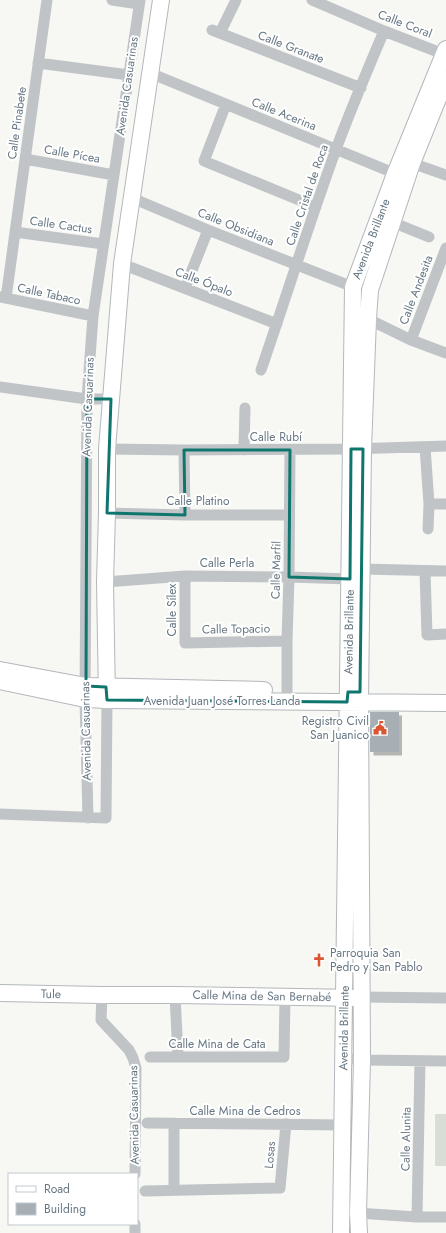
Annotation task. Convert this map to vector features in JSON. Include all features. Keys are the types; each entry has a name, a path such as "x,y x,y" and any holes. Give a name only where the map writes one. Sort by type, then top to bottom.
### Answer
{"main road":[{"name":"Avenida Casuarinas","path":"106,694 105,582 107,449 122,264 161,0"},
{"name":"Avenida Brillante","path":"341,1233 345,998 356,574 357,449 353,287 407,161 445,52"},
{"name":"Avenida Brillante","path":"407,161 446,79"},
{"name":"Avenida Brillante","path":"357,449 370,290 392,222 401,176"},
{"name":"Avenida Juan José Torres Landa","path":"0,670 86,693"},
{"name":"Avenida Juan José Torres Landa","path":"0,681 86,693 106,694 354,697 446,692"},
{"name":"Avenida Juan José Torres Landa","path":"106,694 287,691 446,703"},
{"name":"Avenida Brillante","path":"354,697 362,1060 358,1213 359,1233"},
{"name":"Tule","path":"0,993 102,995"},
{"name":"Calle Mina de San Bernabé","path":"102,995 361,997"}],"street":[{"name":"Calle Pinabete","path":"3,297 15,232 47,0"},
{"path":"112,0 140,2"},
{"name":"Calle Granate","path":"236,0 216,31 361,88"},
{"name":"Calle Coral","path":"312,0 384,31 445,52"},
{"name":"Avenida Casuarinas","path":"106,694 106,818 88,818 86,693 87,399 93,316 140,2"},
{"name":"Calle Cristal de Roca","path":"261,370 336,150 384,31"},
{"path":"38,63 129,76"},
{"name":"Calle Acerina","path":"150,73 401,176"},
{"path":"226,104 204,161 316,207"},
{"name":"Calle Pícea","path":"25,159 114,175"},
{"path":"407,161 446,175"},
{"name":"Calle Obsidiana","path":"132,198 208,230 353,287"},
{"path":"107,222 128,226"},
{"path":"392,222 429,237"},
{"path":"185,288 208,230"},
{"name":"Calle Cactus","path":"15,232 103,244"},
{"name":"Calle Andesita","path":"411,340 446,248"},
{"name":"Calle Ópalo","path":"122,264 277,324"},
{"name":"Calle Tabaco","path":"3,297 93,316"},
{"path":"368,319 411,340 446,353"},
{"path":"0,387 87,399 111,399"},
{"path":"244,450 245,408"},
{"name":"Calle Rubí","path":"107,449 290,450 446,446"},
{"path":"425,447 429,504 428,529"},
{"path":"184,450 185,515"},
{"name":"Calle Marfil","path":"287,691 290,450"},
{"path":"429,504 446,504"},
{"name":"Calle Platino","path":"107,513 289,515"},
{"path":"426,571 427,635 446,634"},
{"name":"Calle Perla","path":"105,582 185,576 289,577 446,571"},
{"name":"Calle Sílex","path":"185,576 185,643"},
{"name":"Calle Topacio","path":"185,643 287,641"},
{"path":"0,814 88,818"},
{"name":"Avenida Casuarinas","path":"102,995 101,1020 129,1050 136,1068 135,1173"},
{"path":"175,995 178,1056"},
{"name":"Calle Mina de Cata","path":"150,1057 284,1057 284,996"},
{"name":"Calle Mina de San Bernabé","path":"361,997 446,998"},
{"path":"344,1058 362,1060 446,1061"},
{"name":"Calle Alunita","path":"417,1217 420,1061"},
{"name":"Calle Mina de Cedros","path":"147,1123 343,1125"},
{"path":"145,1191 174,1190 174,1123"},
{"name":"Losas","path":"174,1190 280,1188 286,1124"},
{"path":"342,1212 417,1217 446,1217"}],"highlighted area":[{"path":"87,399 111,399 107,513 185,515 184,450 290,450 289,577 350,579 351,449 363,449 360,692 348,692 347,702 107,700 106,687 86,686"}],"shaded area":[{"path":"435,1114 446,1114 446,1166 435,1166"}],"building":[{"name":"Registro Civil San Juanico","path":"370,712 399,712 399,752 370,752"}],"place":[{"name":"Registro Civil San Juanico","path":"380,728"},
{"name":"Parroquia San Pedro y San Pablo","path":"319,960"}]}
